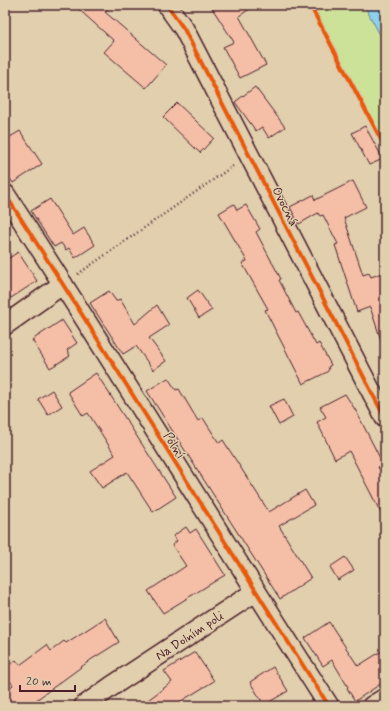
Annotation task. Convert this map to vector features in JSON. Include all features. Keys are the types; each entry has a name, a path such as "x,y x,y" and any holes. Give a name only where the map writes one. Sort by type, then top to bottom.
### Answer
{"street":[{"name":"Ovocná","path":"167,5 184,29 385,418"},
{"name":"Polní","path":"5,194 329,706"},
{"path":"5,325 63,284"},
{"name":"Na Dolním poli","path":"84,706 112,686 256,592"},
{"path":"372,706 385,698"}],"path":[{"path":"63,284 249,155"}],"green space":[{"path":"313,5 364,5 385,44 385,143"}],"water":[{"path":"364,5 385,5 385,44"}],"building":[{"path":"74,5 111,5 105,12 166,65 146,88 104,52 114,41"},
{"path":"210,5 256,5 239,16 266,65 240,78 223,47 234,42"},
{"path":"255,87 285,127 269,138 262,127 256,131 235,102"},
{"path":"177,103 214,138 200,153 163,117"},
{"path":"365,126 383,159 369,165 352,133"},
{"path":"20,131 42,164 13,183 5,171 5,140"},
{"path":"353,181 366,207 344,218 363,275 369,273 371,277 382,273 385,282 385,342 382,343 370,307 357,312 335,245 338,244 323,215 320,216 318,213 299,224 290,207 313,195 315,200"},
{"path":"50,199 73,235 84,228 95,245 75,258 69,248 66,250 61,243 54,247 31,211"},
{"path":"234,204 237,210 246,205 260,229 256,232 281,279 279,280 296,313 298,312 316,345 319,343 331,365 328,367 329,369 327,372 303,384 265,310 268,309 242,263 247,261 219,213"},
{"path":"18,252 37,281 11,298 5,288 5,261"},
{"path":"198,290 212,310 199,318 187,298"},
{"path":"109,291 116,301 120,299 135,324 157,305 169,325 149,338 166,361 153,370 136,346 123,354 90,303"},
{"path":"62,320 77,343 67,350 70,356 50,368 32,340"},
{"path":"96,373 176,497 153,512 127,472 102,488 90,471 115,455 88,413 83,416 68,392"},
{"path":"168,378 176,390 179,389 198,421 203,418 219,443 223,440 269,512 305,490 314,505 279,526 311,578 280,599 147,391"},
{"path":"52,390 62,406 48,415 38,399"},
{"path":"345,394 356,411 383,464 378,467 385,480 385,521 349,451 335,459 317,422 326,417 320,407"},
{"path":"284,399 293,417 279,425 269,406"},
{"path":"186,527 190,533 196,529 225,575 163,613 148,591 186,566 172,545 177,541 173,536"},
{"path":"345,557 354,570 338,580 330,567"},
{"path":"105,618 119,642 92,659 28,706 13,706 5,696 5,691 13,685 5,674 5,668 16,660 20,665 47,645 51,651 64,641 66,643"},
{"path":"329,622 358,666 385,649 385,681 355,701 332,660 323,666 305,638"},
{"path":"195,652 214,681 173,706 140,706 172,682 164,671"},
{"path":"273,667 288,691 264,705 250,682"}],"cycle path":[{"path":"167,5 184,29 385,418"},
{"path":"310,5 385,147"},
{"path":"5,194 329,706"}]}
